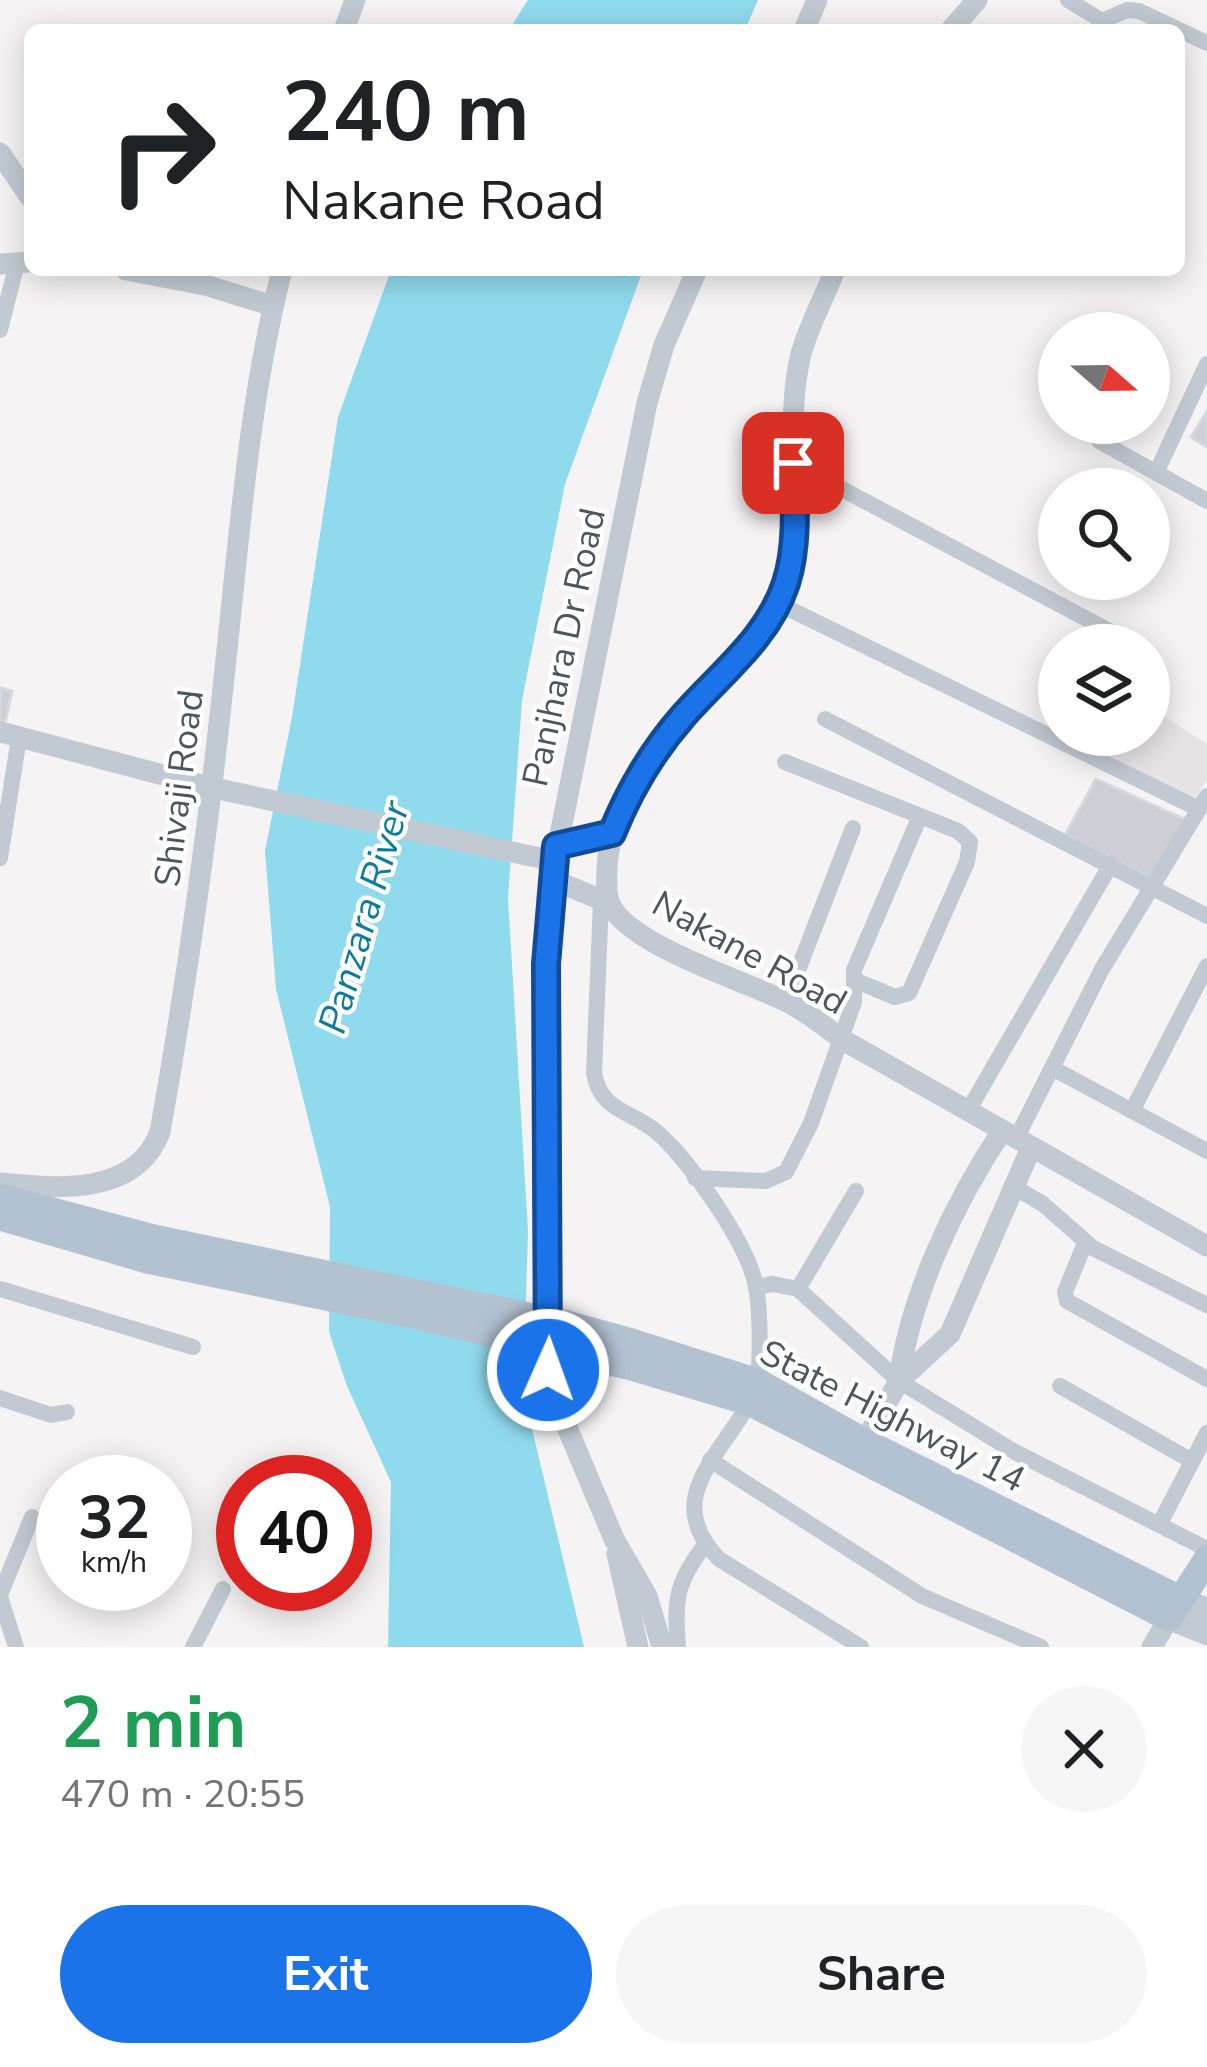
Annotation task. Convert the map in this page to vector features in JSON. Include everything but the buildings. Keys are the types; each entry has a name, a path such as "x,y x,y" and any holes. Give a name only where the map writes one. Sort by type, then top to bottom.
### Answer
{"main road":[{"name":"State Highway 14","path":"0,1197 151,1249"},
{"name":"State Highway 14","path":"0,1216 413,1315 630,1354 753,1392 1171,1611"},
{"path":"1171,1611 1207,1558"},
{"path":"1171,1611 1207,1610"},
{"path":"1171,1611 1207,1634"}],"street":[{"path":"956,24 977,0"},
{"path":"1068,0 1102,21 1127,10 1166,24"},
{"path":"0,153 24,188"},
{"path":"0,330 16,263"},
{"path":"158,276 206,285 273,307"},
{"name":"Shivaji Road","path":"0,1183 96,1184 132,1170 152,1154 160,1132 192,955 240,517 281,276"},
{"name":"Panjhara Dr Road","path":"662,1647 647,1596 614,1539 556,1402 548,1370 546,964 554,862 647,403 664,345 694,276"},
{"name":"Nakane Road","path":"833,276 801,356 792,552 786,582 745,651 672,730 627,796 612,833 605,901 629,926 667,948 786,1001 843,1040 1207,1246"},
{"path":"1158,468 1207,364"},
{"path":"1105,444 1149,468"},
{"path":"793,463 1096,624"},
{"path":"1170,480 1207,501"},
{"path":"777,603 1203,802 1102,969 1016,1140 1012,1186 950,1334 899,1381 860,1450"},
{"path":"825,719 1207,916"},
{"path":"0,858 10,735 209,787 554,862 605,901 594,1073 597,1091 655,1130 695,1178 728,1225 756,1287 753,1392 710,1460 694,1504 705,1545 719,1559 860,1647"},
{"path":"785,762 920,816 970,842 968,862 909,993 895,997 854,980"},
{"path":"695,1178 766,1180 786,1172 812,1123 843,1040 856,994 854,970 920,816"},
{"path":"786,1001 853,828"},
{"path":"554,862 612,833"},
{"path":"968,1111 1111,864"},
{"path":"1132,1111 1207,967"},
{"path":"1186,1006 1207,1017"},
{"path":"1052,1068 1207,1150"},
{"path":"899,1381 910,1317 976,1171 1016,1140"},
{"path":"1012,1186 1043,1204 1085,1243 1207,1305"},
{"path":"798,1289 856,1191"},
{"path":"1085,1243 1065,1292 1066,1301 1207,1379"},
{"path":"756,1287 798,1289 899,1381 1015,1452 1207,1549"},
{"path":"0,1289 193,1347"},
{"path":"1060,1386 1192,1462"},
{"path":"0,1398 51,1414 67,1412"},
{"path":"1159,1525 1207,1433"},
{"path":"710,1460 922,1596 1003,1640 1042,1647"},
{"path":"16,1647 0,1596 32,1517"},
{"name":"Panjhara Dr Road","path":"614,1539 638,1647"},
{"path":"678,1647 677,1592 688,1566 705,1545"},
{"path":"193,1647 216,1604"},
{"path":"1152,1647 1171,1611"}],"shaded area":[{"path":"1170,720 1207,744 1207,779 1193,802 1109,761 1112,756 1170,756"}],"water":[{"path":"528,0 758,0 748,24 513,24"},
{"name":"Panzara River","path":"389,276 641,276 565,484 522,700 508,898 528,1231 523,1391 584,1647 388,1647 391,1482 347,1386 329,1332 330,1207 276,989 265,851 292,717 338,417"}],"route":[{"path":"548,1370 546,964 556,846 612,833 627,796 680,719 727,672 764,625 786,582 792,552 793,463"}]}
